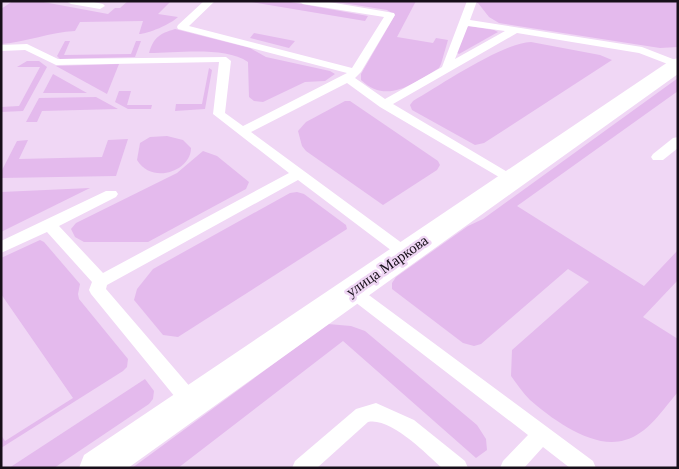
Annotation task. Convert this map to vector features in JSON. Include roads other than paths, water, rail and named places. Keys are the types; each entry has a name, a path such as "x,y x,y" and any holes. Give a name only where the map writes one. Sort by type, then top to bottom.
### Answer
{"street":[{"name":"улица Маркова","path":"97,468 677,64"}],"lane":[{"path":"71,1 100,6"},
{"path":"210,1 182,27 351,75 384,104 511,180"},
{"path":"242,131 351,75 390,15 303,1"},
{"path":"447,68 472,2"},
{"path":"464,22 642,50 677,64"},
{"path":"384,104 515,30"},
{"path":"1,48 27,46 56,62 222,59 225,61 219,114 405,253"},
{"path":"658,157 678,141"},
{"path":"191,402 97,290 101,281 299,173"},
{"path":"1,248 110,194"},
{"path":"49,224 101,281"},
{"path":"352,290 586,468"},
{"path":"302,468 363,415 376,412 407,426 458,468"},
{"path":"510,468 542,434"}]}
